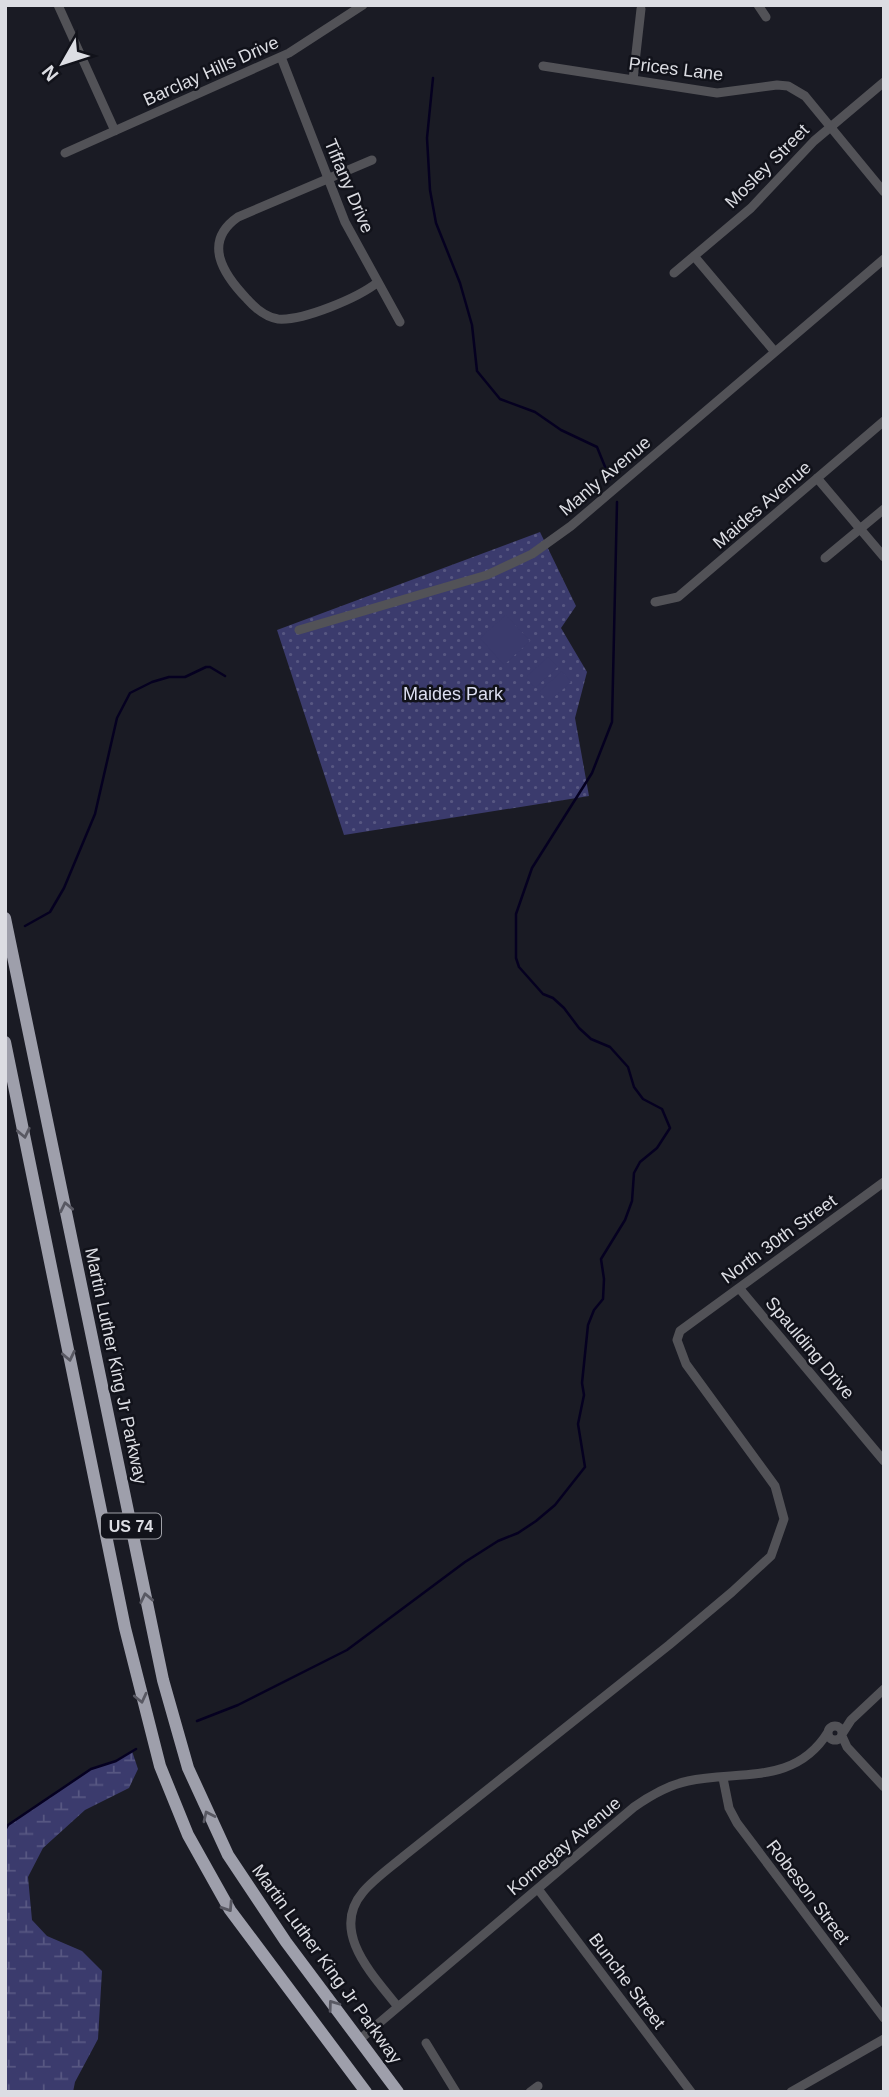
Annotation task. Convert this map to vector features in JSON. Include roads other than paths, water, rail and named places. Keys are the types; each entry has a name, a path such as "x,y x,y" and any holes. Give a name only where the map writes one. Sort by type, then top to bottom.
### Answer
{"highway":[{"name":"Martin Luther King Jr Parkway","path":"5,918 163,1680 182,1748 213,1825 247,1886 398,2092"},
{"name":"US 74","path":"5,1042 125,1628 160,1766 188,1835 225,1901 366,2092"}],"street":[{"path":"58,5 115,131"},
{"name":"Barclay Hills Drive","path":"65,153 281,57 304,45 363,5"},
{"path":"758,5 766,17"},
{"path":"634,80 640,9"},
{"name":"Tiffany Drive","path":"281,57 345,222 400,322"},
{"name":"Prices Lane","path":"542,66 717,93 766,86 788,86 804,96 884,192"},
{"name":"Mosley Street","path":"674,273 751,208 831,126 884,82"},
{"path":"372,160 232,222 223,232 218,252 222,268 256,308 268,316 280,319 292,318 344,302 378,282"},
{"path":"694,256 775,352"},
{"name":"Manly Avenue","path":"299,630 486,575 531,554 571,526 884,260"},
{"name":"Maides Avenue","path":"655,602 678,597 884,421"},
{"path":"817,478 884,557"},
{"path":"825,558 884,509"},
{"name":"North 30th Street","path":"398,2007 362,1961 350,1932 353,1909 362,1893 404,1856 669,1645 771,1556 784,1519 775,1486 686,1364 677,1340 680,1331 884,1182"},
{"name":"Spaulding Drive","path":"739,1288 884,1461"},
{"name":"Kornegay Avenue","path":"359,2040 653,1794 687,1781 779,1769 803,1758 835,1735 884,1689"},
{"path":"835,1735 884,1787"},
{"name":"Robeson Street","path":"723,1778 729,1808 737,1823 884,2018"},
{"name":"Bunche Street","path":"538,1889 691,2092"},
{"path":"791,2092 884,2039"},
{"path":"426,2043 456,2092"}],"waterway":[{"path":"433,78 427,138 430,190 436,223 460,283 472,325 477,371 500,399 535,412 561,430 597,447 610,479"},
{"path":"197,1721 238,1705 347,1650 465,1562 536,1521 555,1505 585,1467 578,1424 584,1395 582,1383 588,1325 594,1310 603,1299 601,1259 625,1220 632,1201 634,1173 640,1162 657,1148 670,1128 662,1109 643,1099 634,1087 628,1067 610,1047 591,1039 564,1008 553,998 543,994 519,967 516,958 516,914 532,868 592,773 612,722 617,502"},
{"path":"25,926 50,912 64,888 95,814 117,718 130,693 152,682 169,677 185,677 206,667 225,676"},
{"path":"5,1830 8,1825 91,1769 116,1761 136,1749"}],"park label":[{"name":"Maides Park","path":"453,694"}]}
